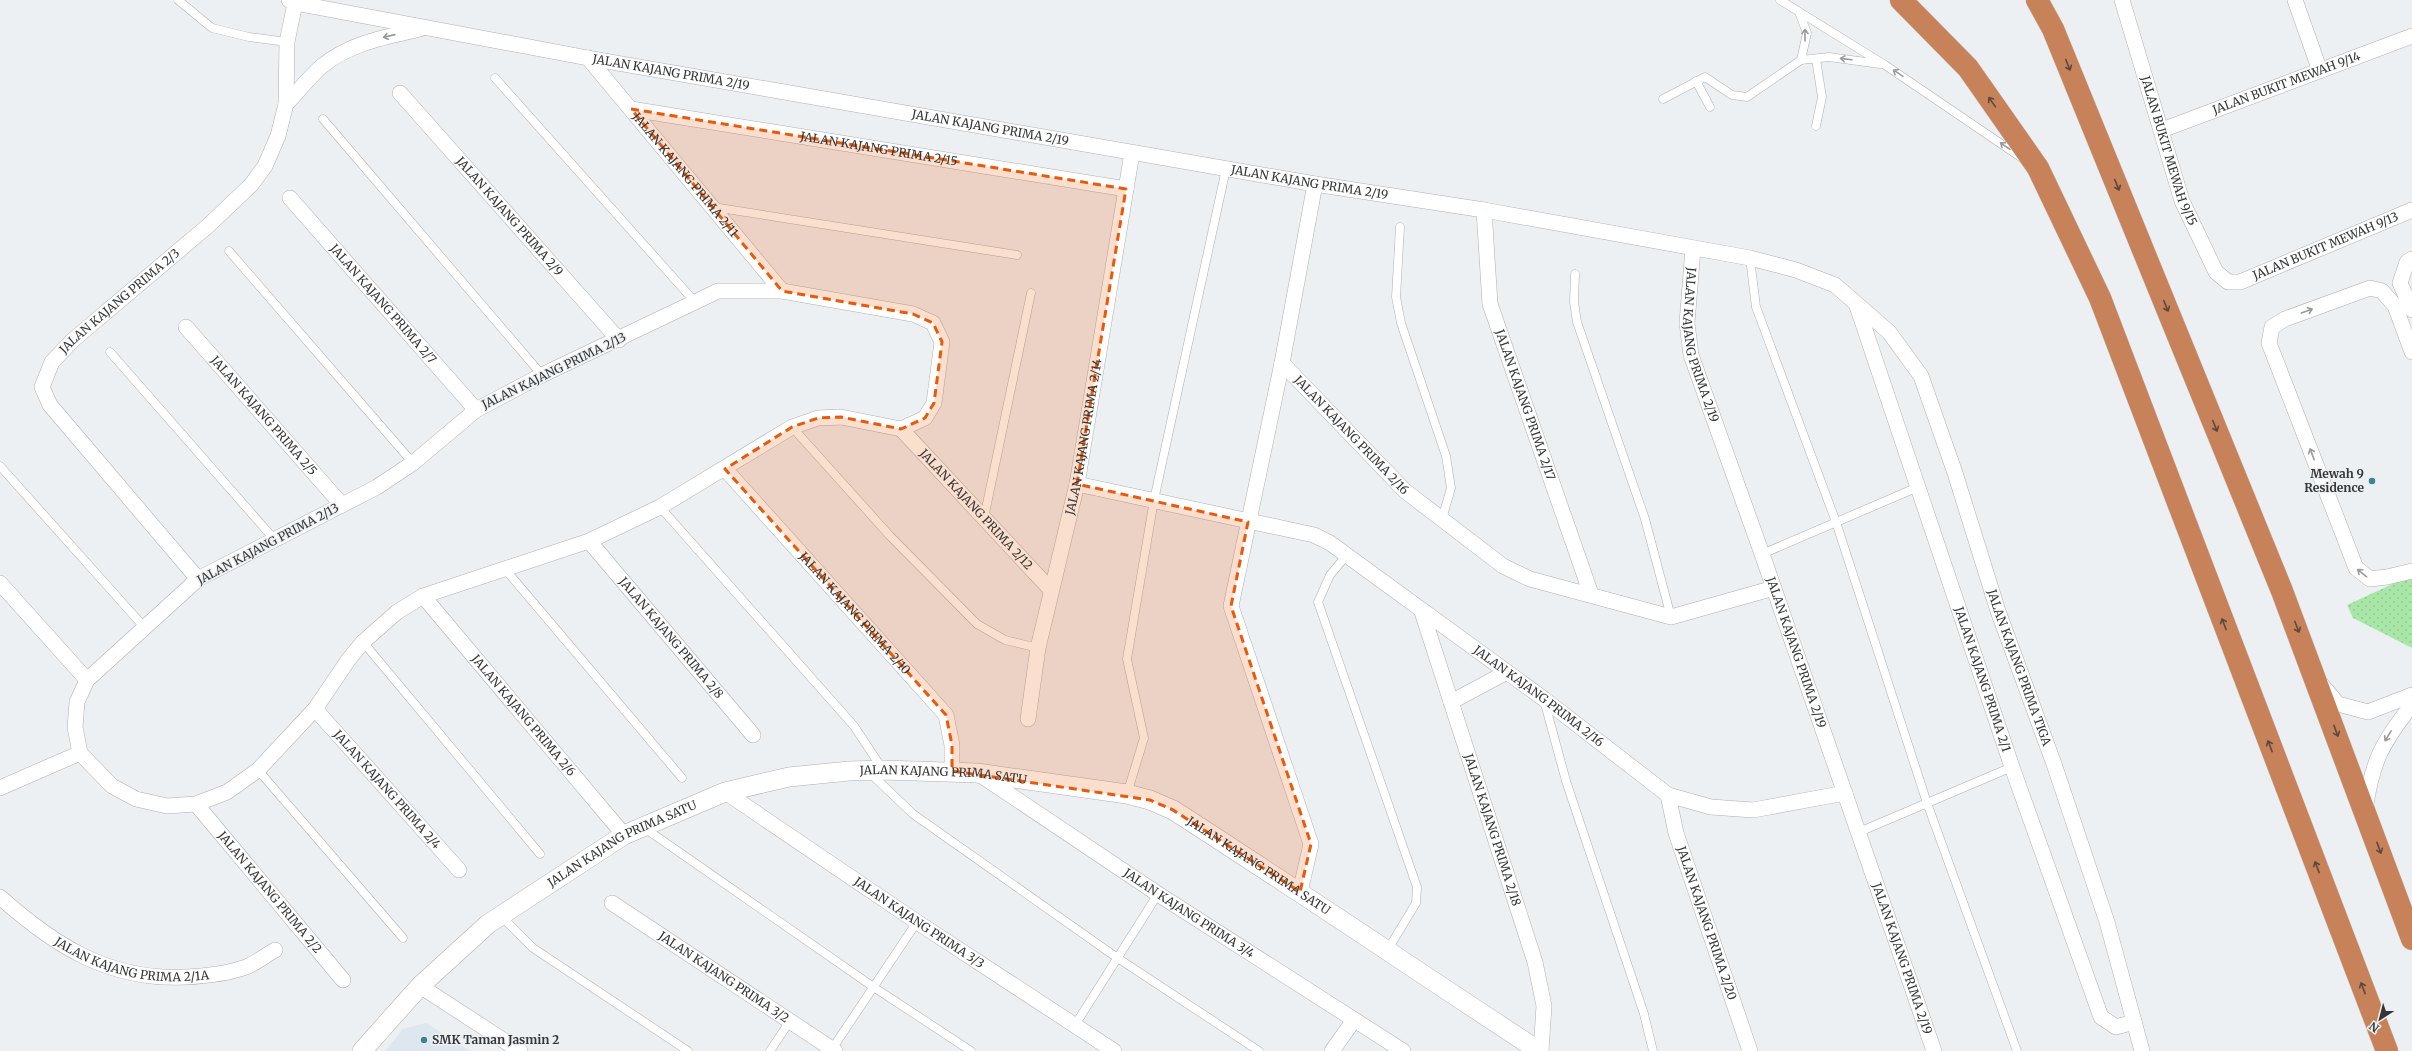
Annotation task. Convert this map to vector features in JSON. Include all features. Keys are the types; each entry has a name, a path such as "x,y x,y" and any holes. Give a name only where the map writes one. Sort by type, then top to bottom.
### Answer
{"highway":[{"path":"1901,0 1968,68 2038,168 2100,298 2387,1051"},
{"path":"2037,0 2053,29 2318,681 2412,939"}],"street":[{"name":"JALAN BUKIT MEWAH 9/15","path":"2122,0 2182,201 2216,272 2228,282 2240,282"},
{"path":"2295,0 2320,71"},
{"name":"JALAN KAJANG PRIMA 2/3","path":"198,579 50,405 42,387 52,362 73,340 209,225 251,185 265,166 278,136 286,104 288,42 292,2"},
{"name":"JALAN KAJANG PRIMA 2/19","path":"292,2 588,58 1226,169 1484,210 1750,258 1796,270 1835,285 1857,305"},
{"path":"286,104 322,66 347,50 371,40 427,28"},
{"name":"JALAN BUKIT MEWAH 9/14","path":"2162,130 2412,36"},
{"name":"JALAN KAJANG PRIMA 2/11","path":"588,58 782,290"},
{"name":"JALAN KAJANG PRIMA 2/9","path":"400,93 619,340"},
{"name":"JALAN KAJANG PRIMA 2/15","path":"631,109 1126,189"},
{"name":"JALAN KAJANG PRIMA 2/14","path":"1028,719 1038,648 1077,484 1132,153"},
{"name":"JALAN KAJANG PRIMA 2/16","path":"1300,892 1311,844 1231,606 1282,363 1315,184"},
{"name":"JALAN KAJANG PRIMA 2/7","path":"290,198 476,410"},
{"name":"JALAN KAJANG PRIMA 2/17","path":"1484,210 1490,304 1591,594"},
{"name":"JALAN BUKIT MEWAH 9/13","path":"2240,282 2412,210"},
{"name":"JALAN KAJANG PRIMA 2/19","path":"1693,248 1687,323 1691,355 1846,793 1934,1051"},
{"path":"2412,259 2407,262 2400,283 2412,310"},
{"path":"2412,352 2395,306 2382,291 2370,288 2285,319 2272,327 2269,343 2356,568 2370,579 2387,578 2412,571"},
{"name":"JALAN KAJANG PRIMA 2/13","path":"80,754 75,727 77,702 88,680 198,579 274,538 377,487 413,463 476,410 542,375 619,340 718,291 782,290 913,314 933,323 942,342 934,403 925,418 901,429"},
{"name":"JALAN KAJANG PRIMA 2/1","path":"1857,305 2012,767 2101,1017 2116,1027 2134,1022"},
{"name":"JALAN KAJANG PRIMA TIGA","path":"1857,305 1889,332 1921,376 1955,473 1998,610 2054,764 2107,922 2134,1022 2139,1048"},
{"name":"JALAN KAJANG PRIMA 2/5","path":"186,327 342,505"},
{"name":"JALAN KAJANG PRIMA 2/16","path":"1282,363 1405,491 1504,566 1530,579 1591,594 1671,617"},
{"path":"0,788 80,754 112,786 136,799 167,806 196,804 227,792 258,770 315,709 348,659 363,642 397,612 423,596 589,541 660,508 792,427 818,418 841,417 901,429"},
{"name":"JALAN KAJANG PRIMA 2/12","path":"901,429 1051,590"},
{"name":"JALAN KAJANG PRIMA 2/10","path":"725,469 946,715 952,745 952,771"},
{"name":"JALAN KAJANG PRIMA 2/16","path":"1077,484 1314,535 1330,543 1422,612 1544,699 1668,795 1710,807 1753,810 1846,793"},
{"name":"JALAN KAJANG PRIMA 2/8","path":"589,541 753,735"},
{"path":"0,583 88,680"},
{"path":"1671,617 1774,588"},
{"name":"JALAN KAJANG PRIMA 2/6","path":"423,596 624,834"},
{"name":"JALAN KAJANG PRIMA 2/18","path":"1422,612 1536,962 1544,1006 1540,1051"},
{"path":"1451,702 1507,672"},
{"path":"2318,681 2338,704 2368,712 2412,695"},
{"path":"2365,812 2369,786 2386,739 2412,705"},
{"name":"JALAN KAJANG PRIMA 2/4","path":"315,709 459,870"},
{"name":"JALAN KAJANG PRIMA SATU","path":"362,1051 420,986 500,916 624,834 725,792 788,776 875,770 952,771 977,773 1127,794 1150,800 1173,810 1540,1051"},
{"name":"JALAN KAJANG PRIMA 3/4","path":"977,773 1158,894 1403,1051"},
{"name":"JALAN KAJANG PRIMA 3/3","path":"725,792 917,922 1075,1025 1093,1045 1114,1051"},
{"name":"JALAN KAJANG PRIMA 2/20","path":"1668,795 1676,833 1750,1051"},
{"name":"JALAN KAJANG PRIMA 2/2","path":"196,804 343,980"},
{"name":"JALAN KAJANG PRIMA 2/1A","path":"0,897 27,921 58,943 98,964 137,974 165,978 210,976 246,967 275,950"},
{"name":"JALAN KAJANG PRIMA 3/2","path":"612,903 834,1050"},
{"path":"420,986 520,1051"},
{"path":"1332,1051 1354,1020"}],"lane":[{"path":"178,0 212,28 248,37 288,42"},
{"path":"1780,0 1885,65 2038,168"},
{"path":"1799,12 1807,33 1801,60"},
{"path":"1663,98 1705,77 1732,95 1747,97 1801,60 1845,58 1885,65"},
{"path":"1816,59 1822,97 1816,126"},
{"path":"495,78 694,302"},
{"path":"1696,82 1710,107"},
{"path":"323,119 542,375"},
{"path":"1127,794 1144,738 1127,659 1154,500 1226,169"},
{"path":"712,206 1017,255"},
{"path":"1400,227 1396,298 1401,323 1446,456 1451,488 1442,518"},
{"path":"229,251 413,463"},
{"path":"1750,258 1756,307 1836,522 1927,803 2017,1051"},
{"path":"1575,274 1574,302 1577,322 1645,518 1671,617"},
{"path":"984,518 1031,293"},
{"path":"110,352 274,538"},
{"path":"792,427 890,536 977,624 1005,640 1038,648"},
{"path":"0,466 145,628"},
{"path":"1762,554 1918,487"},
{"path":"660,508 854,726 875,770 913,814 1116,957 1259,1051"},
{"path":"1346,556 1330,575 1318,602 1418,887 1416,903 1387,951"},
{"path":"505,569 682,778"},
{"path":"363,642 540,854"},
{"path":"1544,699 1566,781 1644,1014 1653,1051"},
{"path":"1859,832 2012,767"},
{"path":"258,770 403,938"},
{"path":"641,826 872,986 971,1051"},
{"path":"1075,1025 1116,957 1158,894"},
{"path":"500,916 533,948 688,1051"},
{"path":"834,1050 872,986 917,922"},
{"path":"770,1051 790,1021"}],"highlighted area":[{"path":"631,109 1126,189 1077,484 1248,522 1231,606 1311,844 1300,892 1173,810 1150,800 952,771 952,745 946,715 725,469 792,427 818,418 841,417 901,429 925,418 934,403 942,342 933,323 913,314 782,291"}],"shaded area":[{"name":"SMK Taman Jasmin 2","path":"426,1023 470,1051 385,1051 403,1029"}],"green space":[{"path":"2412,575 2412,648 2353,618 2347,605"}],"place":[{"name":"Mewah 9 Residence","path":"2372,481"},
{"name":"SMK Taman Jasmin 2","path":"424,1040"}]}
